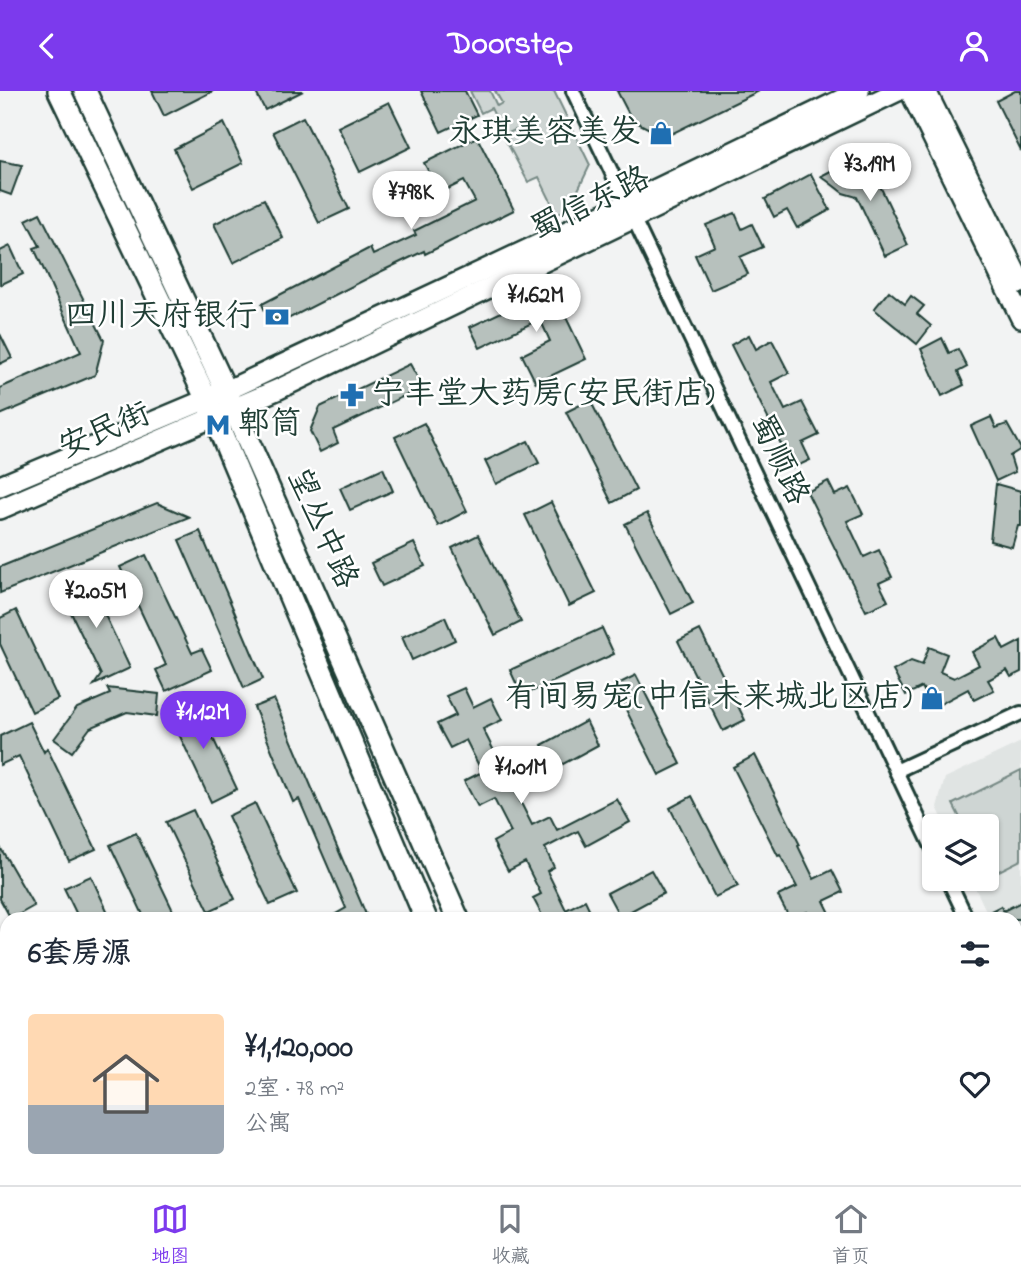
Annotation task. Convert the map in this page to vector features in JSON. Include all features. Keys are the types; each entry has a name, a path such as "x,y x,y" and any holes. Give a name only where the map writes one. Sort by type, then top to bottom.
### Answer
{"main road":[{"name":"望丛中路","path":"59,91 210,409 423,912"},
{"name":"望丛中路","path":"85,91 230,400 455,912"},
{"name":"蜀信东路","path":"230,400 279,389 859,91"},
{"name":"蜀信东路","path":"630,210 898,91"},
{"path":"910,91 1021,317"},
{"path":"926,91 1021,282"},
{"name":"安民街","path":"0,509 230,400"},
{"name":"安民街","path":"0,486 210,409"}],"street":[{"name":"蜀顺路","path":"573,91 922,825"},
{"path":"897,771 1021,713"},
{"path":"954,891 964,912"}],"shaded area":[{"path":"470,91 490,91 497,106 502,103 495,91 554,91 590,165 569,209 557,214 539,177 528,182 505,139 517,133 515,130 504,135 491,108 481,113"},
{"path":"1021,742 1021,912 987,912 977,891 999,891 999,814 940,814 937,807 945,778"},
{"path":"1021,770 1021,860 999,871 999,814 958,814 953,804"}],"building":[{"path":"152,91 213,91 164,116"},
{"path":"255,91 303,91 265,110"},
{"path":"421,91 465,91 477,115 441,132"},
{"path":"617,91 759,91 665,137 632,120"},
{"path":"1015,91 1021,91 1021,151 996,101"},
{"path":"389,102 411,147 360,172 338,127"},
{"path":"303,117 349,209 319,223 273,132"},
{"path":"224,123 243,163 193,188 174,149"},
{"path":"477,137 514,210 425,254 424,251 380,272 284,321 267,316 262,304 370,248 373,255 416,235 414,231 475,201 464,181 440,193 424,163"},
{"path":"0,161 22,165 11,195 0,191"},
{"path":"846,163 876,170 884,184 880,186 908,245 885,256 857,197 843,193 821,176"},
{"path":"811,174 830,210 797,228 787,210 774,217 765,199"},
{"path":"264,199 283,238 233,263 214,224"},
{"path":"40,213 104,340 95,375 0,415 0,388 81,352 34,248 40,246 26,220"},
{"path":"735,213 742,229 752,224 763,247 740,257 748,274 711,290 695,255 715,246 706,225"},
{"path":"10,246 23,274 0,285 0,251"},
{"path":"552,288 586,359 536,383 522,355 550,341 540,319 480,348 470,327"},
{"path":"889,291 905,304 911,296 924,306 917,314 931,326 917,344 874,309"},
{"path":"0,334 12,358 0,364"},
{"path":"749,335 756,349 772,340 789,373 771,382 785,410 802,402 819,435 802,443 810,460 793,468 731,345"},
{"path":"942,338 949,353 958,349 967,367 958,372 964,385 942,396 921,349"},
{"path":"410,364 423,387 333,430 338,443 320,452 310,431 320,407"},
{"path":"590,400 636,490 612,503 566,412"},
{"path":"991,417 996,428 1007,424 1021,449 1010,456 1015,472 996,481 971,426"},
{"path":"424,423 467,511 438,526 395,437"},
{"path":"528,441 539,463 496,484 485,461"},
{"path":"383,468 393,491 350,510 340,488"},
{"path":"828,481 835,495 850,488 863,514 847,521 864,557 879,550 892,577 879,583 888,601 866,611 807,492"},
{"path":"996,484 1021,491 1021,526 1018,526 1012,547 990,541"},
{"path":"551,502 596,593 569,606 525,515"},
{"path":"157,503 189,517 0,593 0,567"},
{"path":"647,513 693,603 671,614 625,524"},
{"path":"200,531 263,679 244,688 179,540"},
{"path":"478,535 521,622 495,635 452,548"},
{"path":"414,543 425,566 382,586 371,563"},
{"path":"146,555 192,653 202,649 212,670 166,691 156,670 166,665 120,567"},
{"path":"88,579 130,668 94,685 101,675 61,592"},
{"path":"16,610 58,699 32,712 0,644 0,618"},
{"path":"445,617 455,640 412,660 402,637"},
{"path":"602,628 614,654 522,696 510,670"},
{"path":"700,630 745,720 723,731 678,641"},
{"path":"998,638 1004,650 1021,641 1021,672 1011,677 1007,670 988,680 994,690 974,700 968,689 933,708 922,687 906,695 893,671 911,661 922,665 929,647 947,654 940,672 954,678 979,665 972,652"},
{"path":"636,675 681,764 659,775 614,686"},
{"path":"107,688 159,694 157,716 127,712 90,728 72,752 54,739 77,708 110,694"},
{"path":"464,688 473,707 491,698 502,720 483,729 501,765 520,756 532,780 514,789 532,825 550,816 557,830 617,799 630,822 586,846 578,831 545,848 554,867 547,871 566,910 585,900 591,912 540,912 533,898 541,894 525,862 508,871 493,842 511,832 494,799 478,807 464,781 482,772 466,740 450,748 437,724 456,715 446,696"},
{"path":"274,699 365,912 339,912 346,908 299,799 293,802 254,707"},
{"path":"195,700 237,789 211,802 169,713"},
{"path":"586,721 598,745 554,769 542,745"},
{"path":"29,722 44,752 47,748 96,849 69,861 19,756 0,765 0,736"},
{"path":"755,755 814,879 832,870 843,892 824,901 830,912 786,912 778,896 797,887 780,855 778,856 733,767"},
{"path":"692,796 738,886 715,897 670,808"},
{"path":"255,803 297,893 270,905 228,816"},
{"path":"193,810 235,899 209,911 166,822"},
{"path":"136,833 174,912 142,912 110,845"},
{"path":"0,847 34,906 23,912 7,912 0,899"},
{"path":"651,870 664,893 629,912 617,912 607,893"},
{"path":"91,876 108,912 76,912 64,888"},
{"path":"1021,902 1021,912 991,911 1001,906 1003,911"}],"place":[{"name":"永琪美容美发","path":"661,133"},
{"name":"四川天府银行","path":"277,317"},
{"name":"宁丰堂大药房(安民街店)","path":"352,395"},
{"name":"郫筒","path":"218,425"},
{"name":"有间易宠(中信未来城北区店)","path":"932,698"}]}
